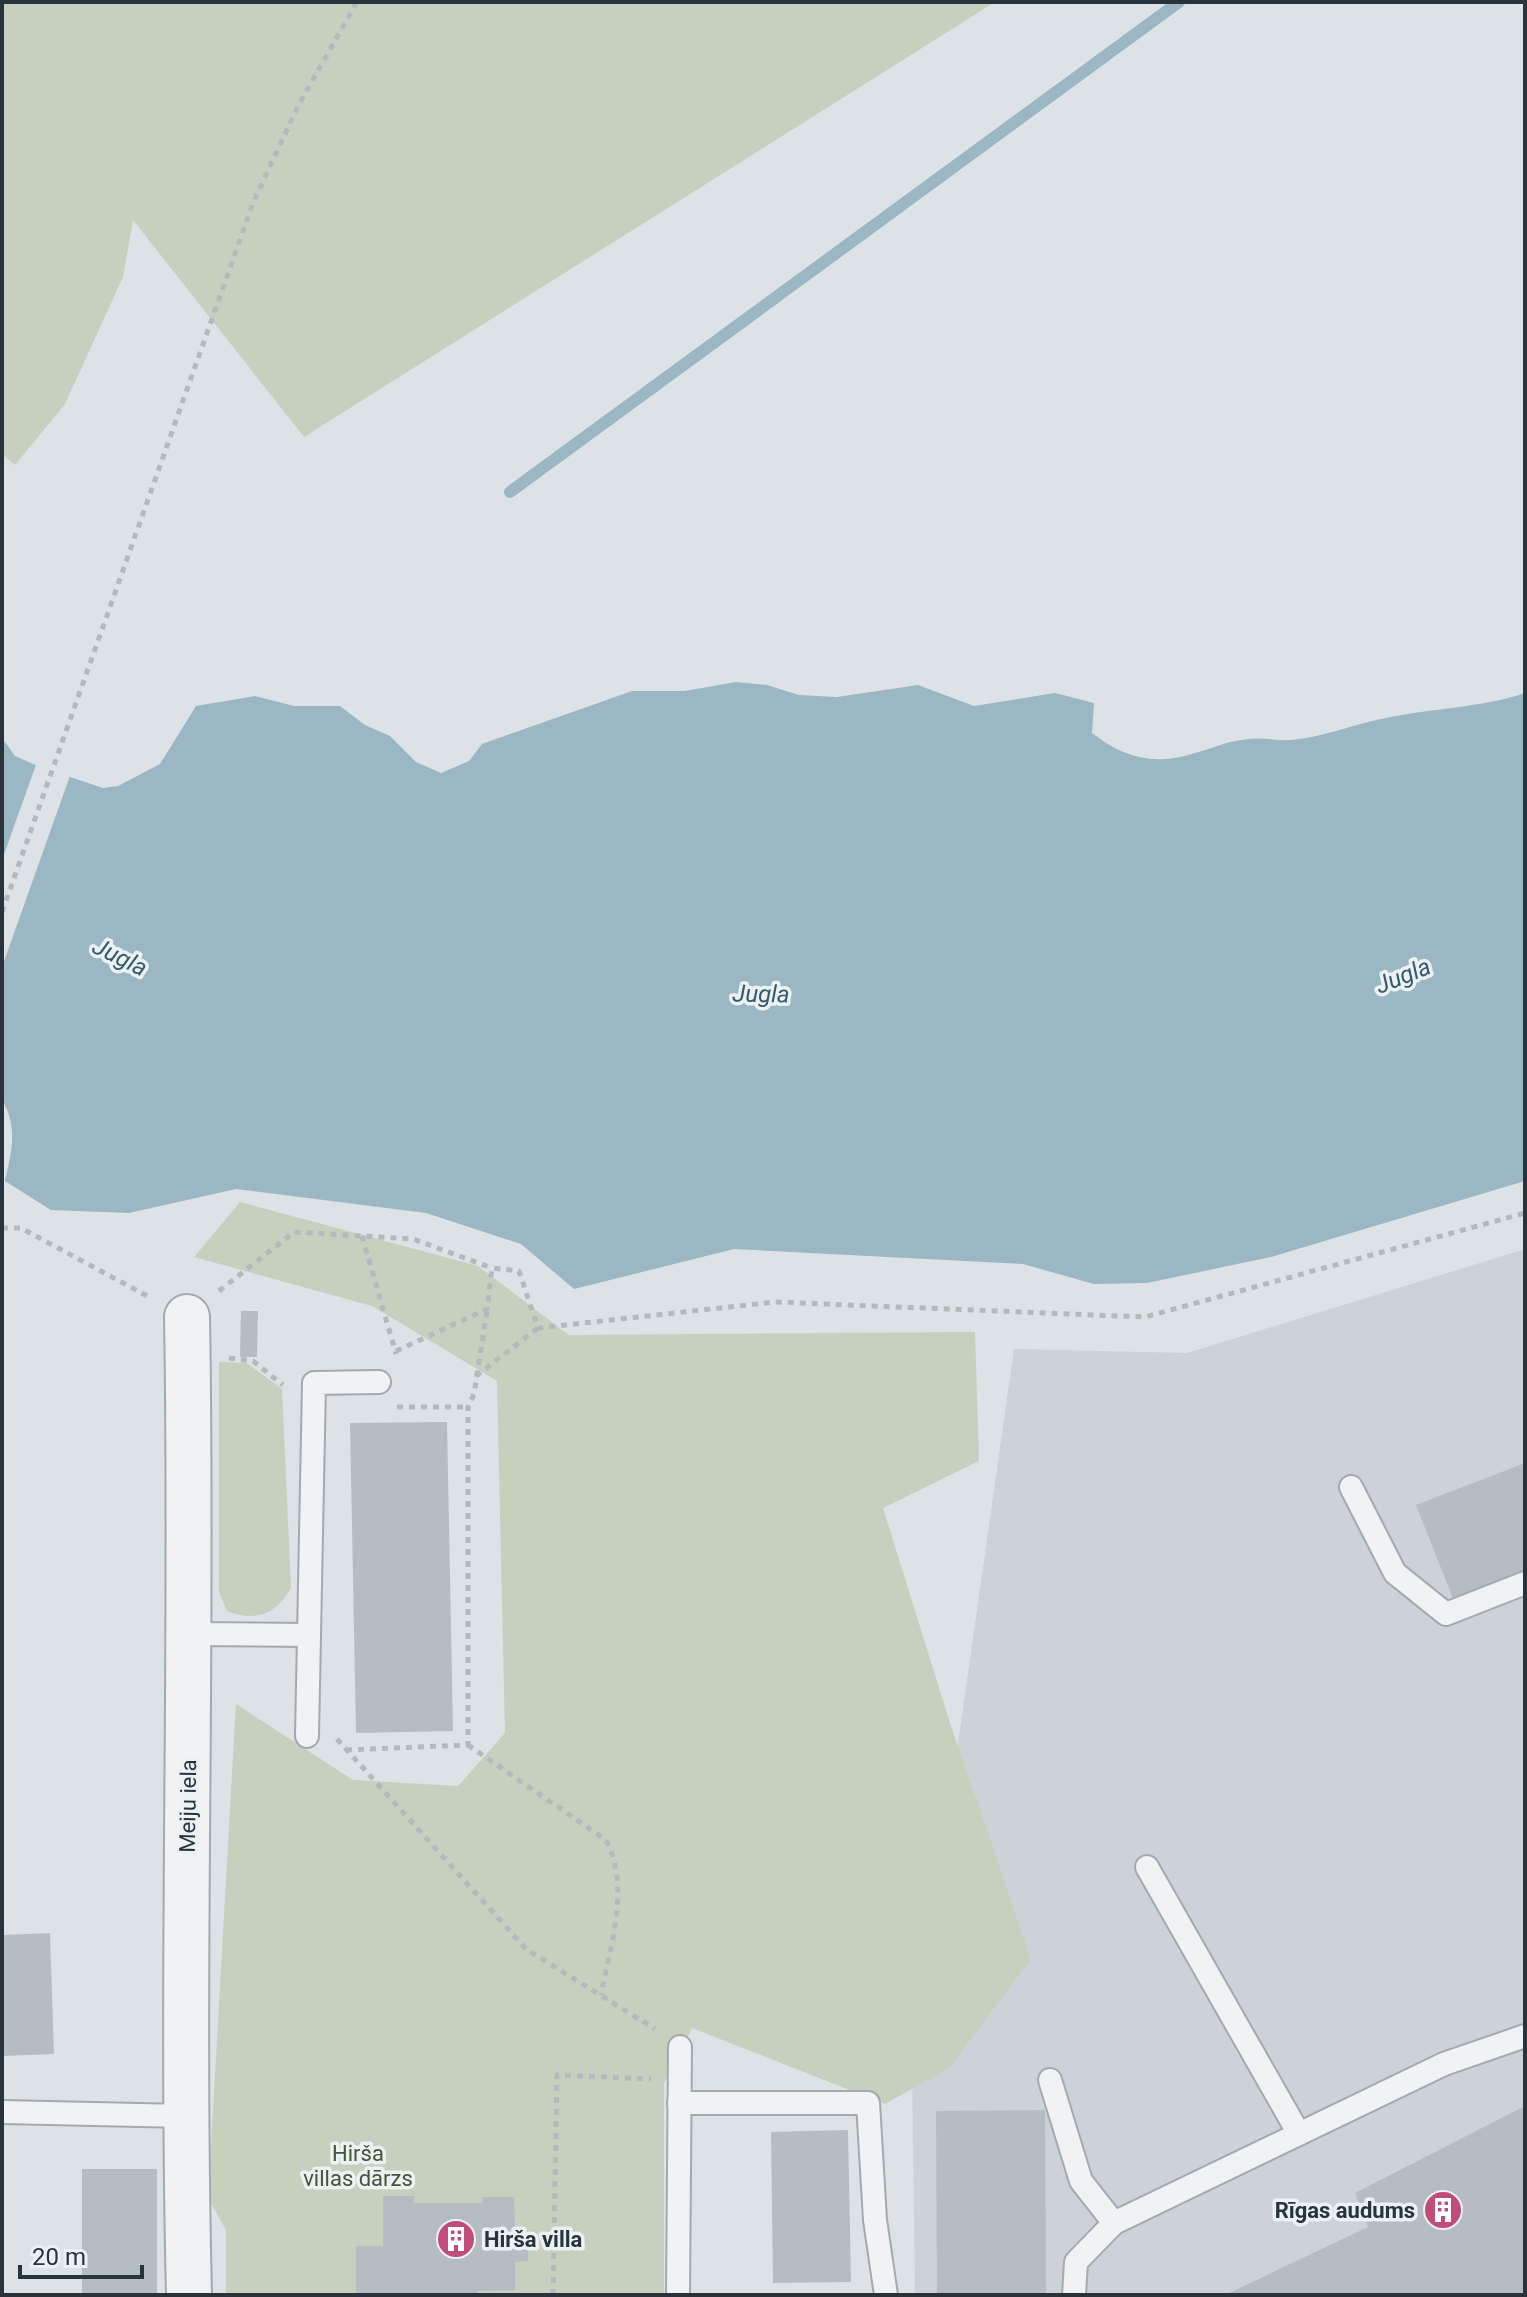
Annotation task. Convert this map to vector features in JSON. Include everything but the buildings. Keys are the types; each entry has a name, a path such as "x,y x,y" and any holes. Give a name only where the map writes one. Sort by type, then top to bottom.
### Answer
{"street":[{"name":"Meiju iela","path":"187,1317 191,1634 185,2116 189,2295"}],"lane":[{"path":"307,1736 314,1383 390,1381"},
{"path":"1351,1487 1395,1573 1446,1614 1525,1583"},
{"path":"191,1634 309,1635"},
{"path":"1147,1867 1299,2134"},
{"path":"1074,2295 1076,2262 1114,2223 1444,2064 1525,2036"},
{"path":"678,2295 680,2047"},
{"path":"1050,2080 1081,2181 1114,2223"},
{"path":"679,2103 868,2103 875,2220 886,2295"},
{"path":"2,2112 185,2116"}],"path":[{"path":"2,912 253,203 298,106 357,2"},
{"path":"476,1376 538,1328 775,1302 1145,1317 1525,1213"},
{"path":"2,1228 21,1228 187,1317 294,1232 413,1239 492,1268 519,1271 538,1328"},
{"path":"362,1236 396,1351 390,1381 396,1407 468,1407"},
{"path":"468,1745 468,1407 476,1376 492,1268"},
{"path":"396,1351 487,1309"},
{"path":"218,1357 253,1361 313,1409"},
{"path":"308,1705 526,1949 680,2047"},
{"path":"346,1750 468,1745 606,1840 616,1860 618,1905 601,1996"},
{"path":"553,2295 557,2075 680,2079"}],"shaded area":[{"path":"1525,1249 1525,2295 915,2295 912,2068 1014,1349 1187,1353"}],"green space":[{"path":"2,2 995,2 304,437 133,220 123,277 65,404 15,465 2,454"},
{"name":"Hirša villas dārzs","path":"240,1202 478,1266 569,1335 975,1332 979,1461 883,1508 950,1723 1031,1959 949,2068 885,2104 692,2028 664,2083 664,2295 226,2295 226,2230 208,2198 236,1704 353,1780 458,1786 505,1733 497,1381 372,1306 194,1257"},
{"path":"219,1362 247,1363 282,1389 291,1588 278,1605 255,1616 227,1611 219,1592"}],"water":[{"name":"Jugla","path":"736,682 767,685 799,695 837,697 918,685 974,706 1055,693 1094,703 1092,733 1100,739 1126,753 1155,759 1187,755 1248,739 1303,738 1386,718 1491,702 1525,693 1525,1181 1271,1257 1147,1283 1094,1284 1023,1264 734,1249 574,1289 521,1244 426,1213 236,1189 129,1213 51,1210 5,1181 12,1130 2,1099 2,738 15,756 40,767 103,788 118,786 160,764 196,706 255,696 294,706 340,706 365,725 390,736 416,762 441,773 469,761 482,744 632,691 685,691"}],"pier":[{"path":"37,762 71,773 2,967 2,860"}],"waterway":[{"path":"510,492 1179,2"}],"place":[{"name":"Rīgas audums","path":"1443,2210"},
{"name":"Hirša villa","path":"456,2239"}]}
